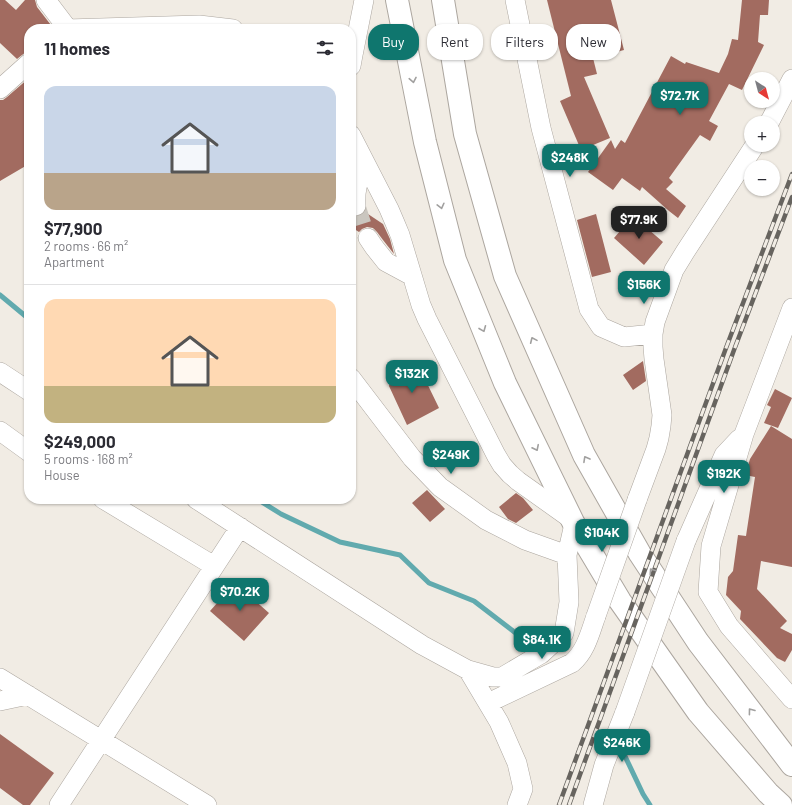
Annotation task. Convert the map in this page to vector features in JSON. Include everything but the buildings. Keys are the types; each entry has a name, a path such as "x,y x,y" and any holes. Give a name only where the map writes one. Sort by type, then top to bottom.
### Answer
{"highway":[{"path":"397,0 425,142 455,260 505,383 572,521 620,600 698,712 768,793 781,805"},
{"path":"443,0 465,134 505,276 584,455 640,554 698,642 792,764"},
{"path":"770,736 792,751"}],"street":[{"path":"46,0 63,24"},
{"path":"356,40 364,0"},
{"path":"515,0 541,128 589,309 601,327 624,337 653,334"},
{"path":"0,89 24,67"},
{"path":"773,116 792,79"},
{"path":"204,504 422,645 468,670 493,677 502,677 541,654 564,633 569,602 566,555 572,521 518,481 502,465 496,455 432,331 421,304 400,235 389,209 356,144"},
{"path":"488,703 572,663 582,652 659,438 662,414 654,359 653,334 655,322 674,270 750,152"},
{"path":"356,206 357,186 366,165"},
{"path":"368,238 386,262 412,276"},
{"path":"792,308 744,434 711,546 708,592 729,626 792,699"},
{"path":"0,372 24,387"},
{"path":"356,385 412,458 440,487 486,520 525,540 566,555"},
{"path":"0,431 24,448"},
{"path":"593,805 604,765 625,712 686,541 724,455 744,434"},
{"path":"111,504 214,566"},
{"path":"59,805 240,527"},
{"path":"468,670 499,722 516,763 523,789 517,805"},
{"path":"0,678 207,805"},
{"path":"0,701 28,695"}],"waterway":[{"path":"0,295 24,315"},
{"path":"265,504 281,514 340,542 400,555 429,583 474,601 517,634"},
{"path":"623,752 643,794 650,805"}],"tunnel":[{"path":"356,206 368,238"}],"railway":[{"path":"559,805 726,348 792,174"},
{"path":"569,805 734,350 792,197"}]}
